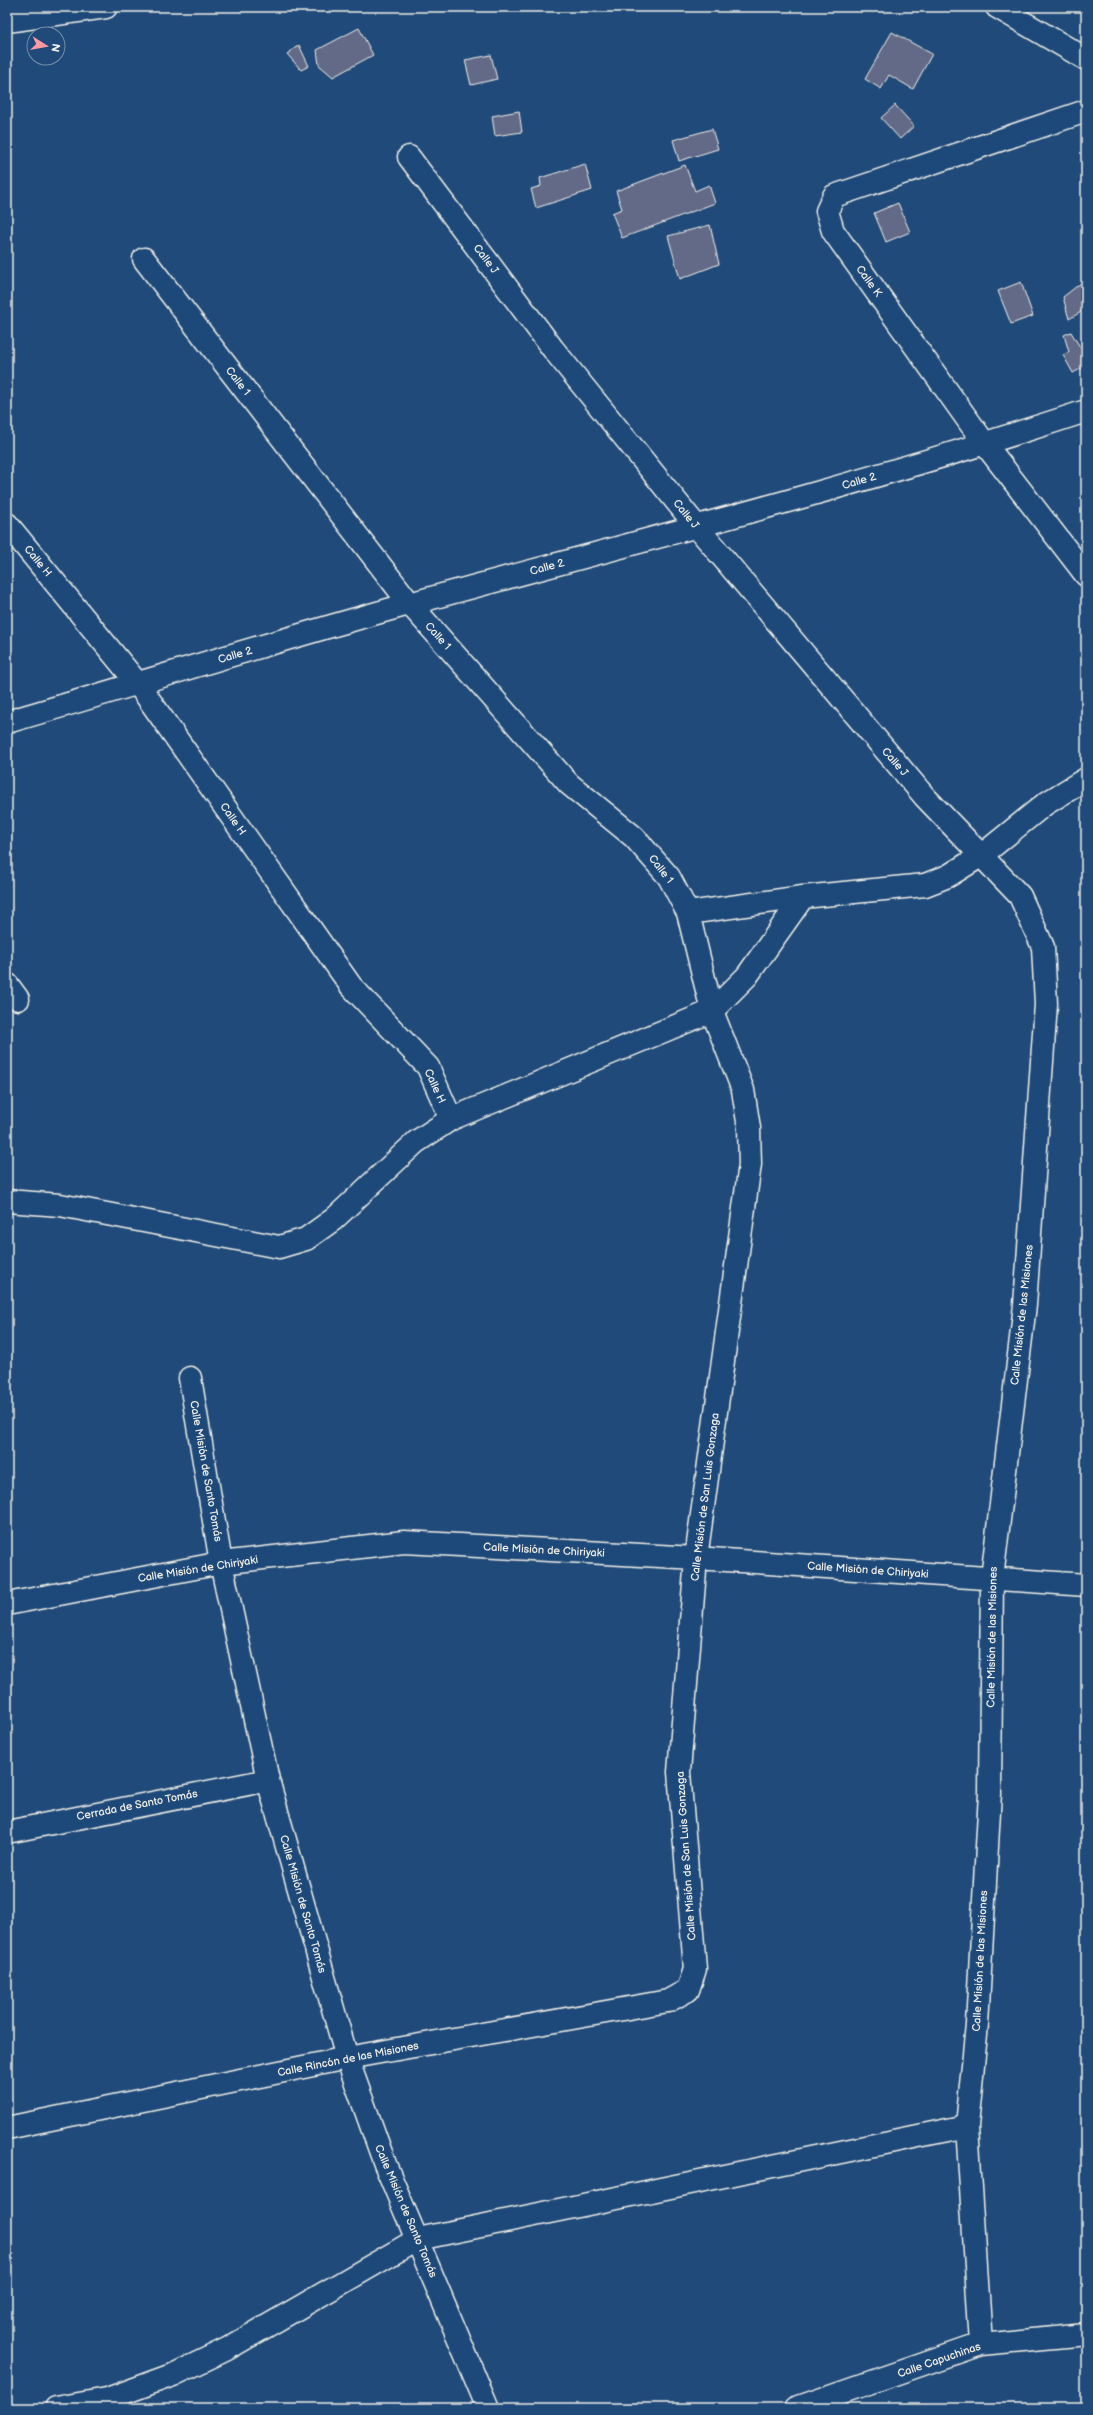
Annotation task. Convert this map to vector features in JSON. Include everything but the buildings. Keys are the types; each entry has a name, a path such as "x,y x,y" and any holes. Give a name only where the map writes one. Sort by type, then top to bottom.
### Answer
{"street":[{"path":"7,21 106,7"},
{"path":"997,7 1086,59"},
{"name":"Calle K","path":"1086,111 834,196 827,211 833,231 986,444 1086,575"},
{"name":"Calle J","path":"409,156 553,349 697,527 925,797 982,855"},
{"name":"Calle 1","path":"144,259 410,604 569,784 634,837 669,876 688,913 712,1011"},
{"name":"Calle 2","path":"7,722 410,604 697,527 986,444 1086,412"},
{"name":"Calle H","path":"7,524 138,684 351,986 428,1067 451,1119"},
{"path":"688,913 803,897 925,884 948,876 982,855 1045,804 1086,779"},
{"name":"Calle Misión de las Misiones","path":"981,2344 967,2126 977,2024 990,1794 992,1578 1025,1305 1046,1004 1043,947 1020,896 982,855"},
{"path":"7,1201 60,1205 279,1247 306,1239 334,1219 416,1142 451,1119 712,1011 747,976 803,897"},
{"name":"Calle Misión de San Luis Gonzaga","path":"688,1990 695,1969 679,1772 696,1558 750,1164 749,1128 743,1090 712,1011"},
{"name":"Calle Misión de Santo Tomás","path":"190,1378 221,1563 268,1780 347,2058 385,2164 418,2239 488,2408"},
{"name":"Calle Misión de Chiriyaki","path":"7,1604 221,1563 404,1542 696,1558 1086,1584"},
{"name":"Cerrada de Santo Tomás","path":"7,1832 268,1780"},
{"name":"Calle Rincón de las Misiones","path":"7,2128 347,2058 668,2000 688,1990"},
{"path":"56,2408 107,2399 174,2375 227,2349 418,2239 967,2126"},
{"name":"Calle Capuchinas","path":"796,2408 981,2344 1086,2334"}]}
